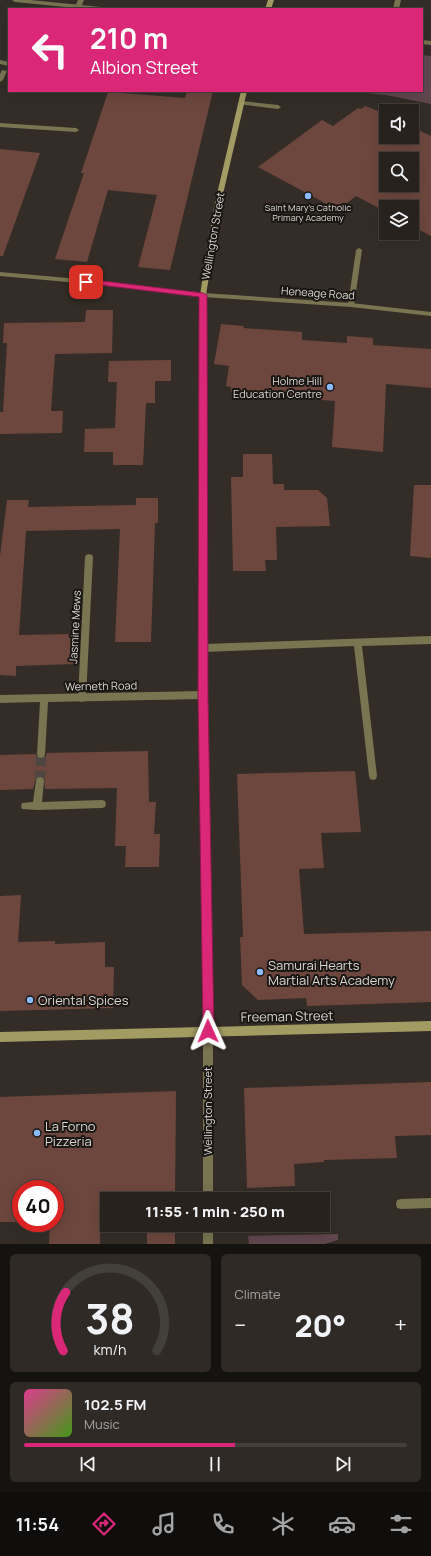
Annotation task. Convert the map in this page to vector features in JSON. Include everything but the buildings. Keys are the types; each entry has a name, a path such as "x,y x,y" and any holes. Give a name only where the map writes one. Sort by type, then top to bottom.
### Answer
{"street":[{"path":"15,0 90,8"},
{"path":"78,7 81,0"},
{"path":"0,62 8,64 0,80"},
{"name":"Wellington Street","path":"208,1192 208,1031 203,695 203,295 217,207 244,92"},
{"path":"241,103 278,107"},
{"path":"0,125 76,130"},
{"path":"351,305 359,250"},
{"name":"Heneage Road","path":"0,274 102,283 203,295 351,305 431,314"},
{"name":"Jasmine Mews","path":"82,698 89,557"},
{"path":"203,648 431,640"},
{"path":"358,643 373,776"},
{"name":"Werneth Road","path":"0,699 203,695"},
{"path":"41,754 44,698"},
{"path":"37,806 40,780"},
{"path":"25,806 102,804"},
{"name":"Freeman Street","path":"0,1037 431,1026"},
{"path":"401,1204 431,1203"},
{"path":"208,1232 208,1244"}],"shaded area":[{"path":"423,55 431,56 431,104 386,95 358,92 423,92"},
{"path":"338,1234 338,1240 324,1244 249,1244 248,1236"}],"tunnel":[{"path":"40,781 41,754"}],"place":[{"name":"Saint Mary's Catholic Primary Academy","path":"308,196"},
{"name":"Holme Hill Education Centre","path":"330,387"},
{"name":"Samurai Hearts Martial Arts Academy","path":"260,972"},
{"name":"Oriental Spices","path":"30,1000"},
{"name":"La Forno Pizzeria","path":"37,1133"}],"route":[{"path":"86,282 203,295 203,695 208,1031"}]}
